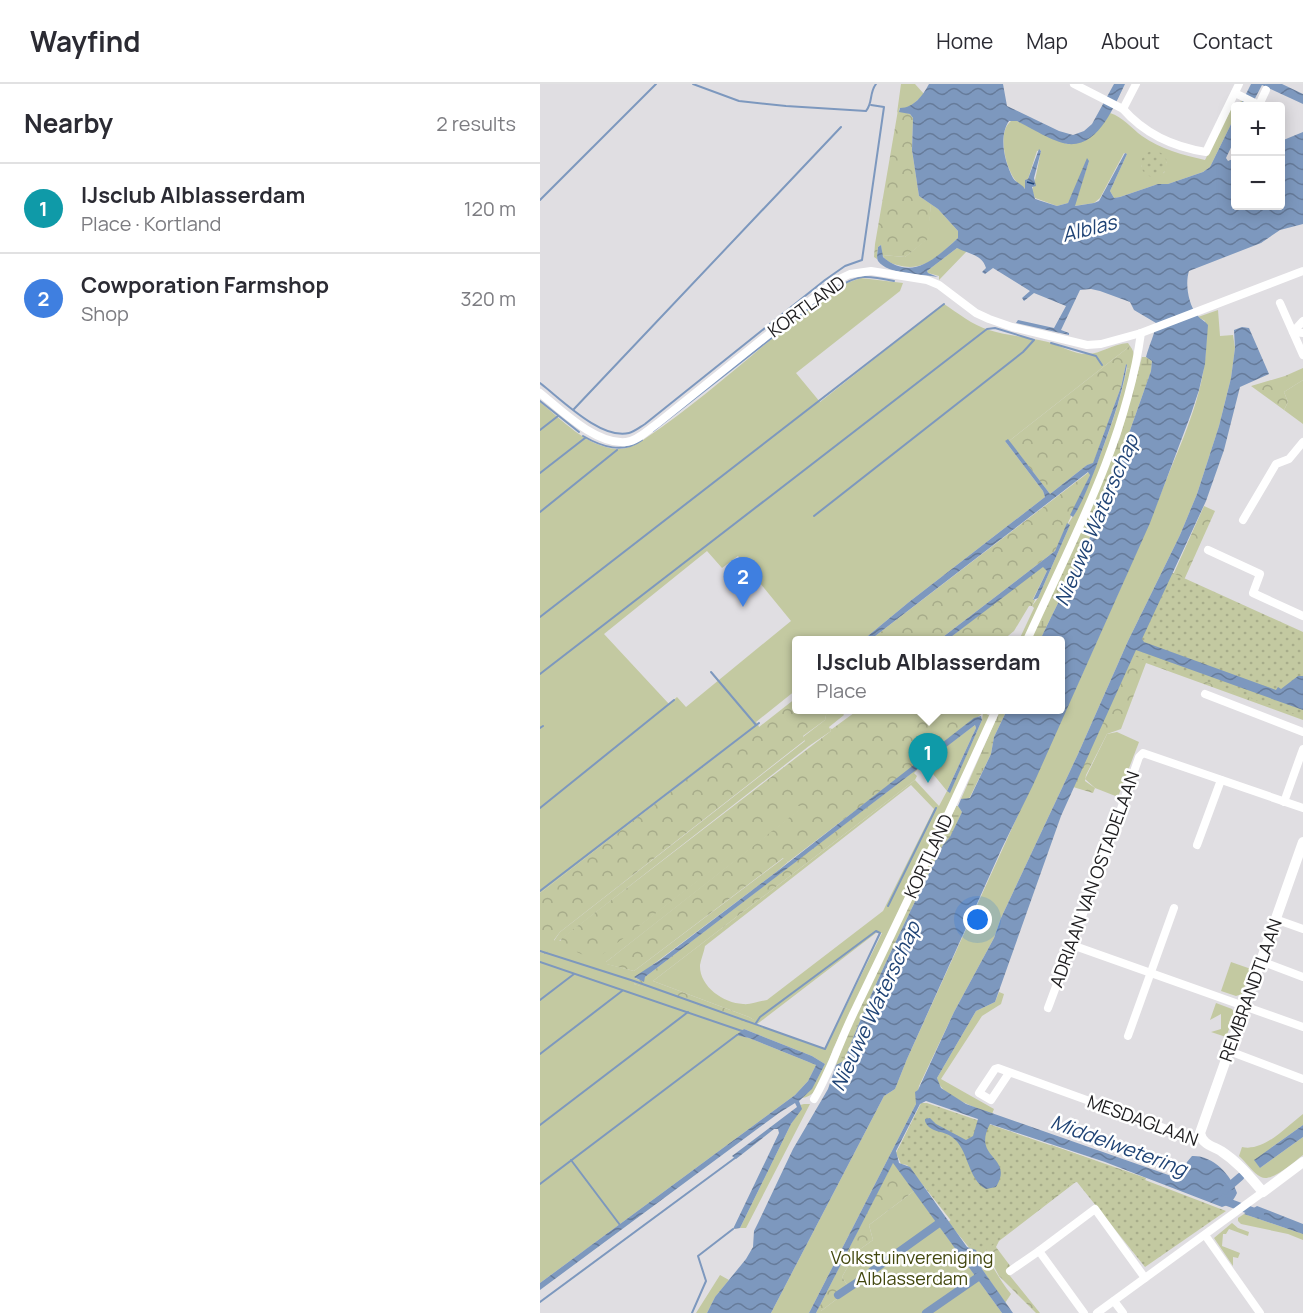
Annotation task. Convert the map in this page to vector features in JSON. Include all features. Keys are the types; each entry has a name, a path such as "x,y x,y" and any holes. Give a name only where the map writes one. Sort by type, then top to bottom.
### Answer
{"street":[{"path":"1074,84 1124,109 1132,119 1166,141 1206,152 1237,94 1239,84"},
{"path":"1124,109 1136,84"},
{"path":"1237,94 1259,105 1266,90"},
{"name":"KORTLAND","path":"540,393 587,429 603,438 627,442 638,438 835,281 859,272 871,271 927,280 939,285 976,313 989,319 1012,327 1087,345 1101,344 1141,333 1303,271"},
{"path":"1280,303 1303,355"},
{"path":"1293,332 1303,321"},
{"path":"1293,332 1303,333"},
{"path":"1029,636 1105,466 1126,406 1141,333"},
{"path":"1243,520 1276,464 1289,459 1303,442"},
{"path":"1208,550 1260,574 1253,593 1303,616"},
{"path":"1205,694 1303,732"},
{"name":"KORTLAND","path":"814,1099 994,714"},
{"path":"1284,802 1303,749"},
{"name":"ADRIAAN VAN OSTADELAAN","path":"1048,1008 1139,757 1143,753 1221,780"},
{"path":"1197,845 1221,780 1303,808"},
{"name":"REMBRANDTLAAN","path":"1201,1138 1200,1133 1275,919 1299,867 1303,842"},
{"path":"1128,1036 1174,908"},
{"path":"1275,919 1303,929"},
{"path":"1072,945 1303,1027"},
{"path":"1261,961 1303,977"},
{"path":"1229,1051 1303,1079"},
{"name":"MESDAGLAAN","path":"1009,1072 1189,1137 1201,1138 1234,1161 1263,1192"},
{"path":"1097,1313 1303,1162"},
{"path":"1010,1271 1095,1209 1145,1278"},
{"path":"1204,1235 1258,1313"},
{"path":"1039,1251 1084,1313"},
{"path":"1114,1301 1123,1313"}],"green space":[{"path":"901,84 915,84 924,94 909,108 900,108 897,113"},
{"path":"1231,109 1231,124 1210,167 1203,172 1114,198 1110,191 1127,154 1124,153 1100,198 1094,203 1074,206 1089,161 1068,203 1057,206 1035,198 1032,190 1041,150 1037,151 1028,179 1025,180 1027,185 1024,189 1011,174 1003,141 1007,126 1011,121 1017,121 1067,144 1075,143 1093,134 1110,113 1119,117 1156,145 1205,160","holes":["1145,155 1167,162 1164,173 1148,175 1141,166"]},
{"path":"898,110 910,114 913,118 912,150 919,196 931,204 928,239 905,257 882,255 881,245 878,247 877,259 874,257 875,244"},
{"path":"1154,151 1163,155 1167,164 1163,173 1154,177 1145,173 1141,164 1145,155"},
{"path":"931,204 958,231 958,238 931,261 915,267 895,264 887,260 882,255 905,257 927,239"},
{"path":"957,248 967,251 939,280 939,276 928,273 927,271"},
{"path":"861,278 903,283 900,291 796,373 820,402 944,304 983,328 1048,342 1083,354 1093,354 1122,344 1128,343 1130,346 1009,441 1005,441 1043,491 1045,497 868,636 792,636 792,693 756,722 758,724 752,729 540,893 540,402 585,438 605,447 624,449 643,440 671,421 838,286","holes":["707,551 722,568 738,556 791,621 686,707 677,697 669,704 604,634"]},
{"path":"1218,310 1220,336 1233,335 1235,348 1231,378 1219,426 1197,494 1180,535 1128,641 1001,918 994,938 954,1012 919,1086 916,1104 809,1313 771,1313 884,1096 895,1089 1127,574 1196,401 1205,361 1206,341 1205,321 1198,317"},
{"path":"1130,346 1134,355 1132,370 1127,368 1126,364 1121,387 1093,464 1087,465 1050,494 1009,441"},
{"path":"1142,357 1146,357 1152,361 1151,371 1098,521 1042,636 1033,636 1120,437"},
{"path":"1127,368 1132,370 1116,427 1092,491 1026,636 1021,636 1034,608 1032,606 1038,598 1070,525 1068,524 1090,481 1121,393"},
{"path":"1303,368 1303,380 1284,392 1288,402 1284,410 1251,386 1285,376"},
{"path":"1303,380 1303,424 1284,410 1288,402 1284,392"},
{"path":"1089,472 1090,475 1055,551 944,636 875,636"},
{"path":"1204,506 1215,511 1184,580 1173,575"},
{"path":"1040,567 1046,567 1047,571 1033,599 1035,600 1032,606 1029,606 1014,631 1008,636 952,636"},
{"path":"1164,569 1303,632 1303,717 1123,652"},
{"path":"1136,649 1303,710 1303,720 1146,663 1121,729 1107,734 1086,775 1085,781 1095,788 1093,793 1073,787"},
{"path":"792,701 792,714 826,714 825,720 803,736 805,740 560,932 554,940 554,946 545,954 540,952 540,893 758,724 759,727"},
{"path":"826,714 844,715 829,727 831,731 559,941 640,925 795,805 805,806 606,962 634,971 784,858 788,862 775,873 635,978 640,980 634,984 754,1020 653,981 915,780 939,806 947,791 950,792 983,714 990,716 948,811 815,1091 802,1098 812,1088 825,1064 812,1056 744,1029 737,1035 816,1065 808,1081 795,1095 540,1283 540,952 545,954 560,932 805,741 803,737 825,720","holes":["911,785 934,809 883,911 767,1000 749,1004 735,1003 720,997 703,980 700,965 705,946","876,933 882,933 825,1049 756,1025"]},
{"path":"853,714 982,714 788,862 783,858 634,971 606,964 606,962 804,806 795,806 599,957 590,958 559,944 562,938 831,731 830,728 832,729"},
{"path":"998,714 1005,714 994,737 991,754 969,799 961,799"},
{"path":"975,725 976,728 947,791 924,763"},
{"path":"1117,732 1139,742 1118,797 1095,788 1085,779 1107,734"},
{"path":"921,766 914,773 917,776 915,780 653,981 749,1017 754,1020 755,1025 634,984 640,980 643,981 645,977"},
{"path":"956,806 962,812 950,838 943,845 891,952 844,1061 836,1065 845,1039"},
{"path":"1231,962 1251,969 1242,994 1236,996 1221,991"},
{"path":"999,992 1004,994 1001,1004 982,1016 941,1079 994,1109 992,1114 952,1096 940,1085 937,1078 976,1011 995,1002"},
{"path":"1216,1003 1232,1009 1235,1014 1226,1037 1211,1032 1221,1029 1221,1014 1210,1020"},
{"path":"921,1103 927,1103 1085,1157 1226,1211 1145,1267 1077,1182 1071,1183 979,1256 907,1165 901,1164 896,1153"},
{"path":"810,1104 746,1228 740,1228 791,1124 801,1109 800,1105"},
{"path":"1303,1114 1303,1125 1272,1147 1260,1168 1303,1137 1303,1155 1282,1171 1271,1177 1261,1177 1239,1156 1242,1147 1250,1148 1266,1142"},
{"path":"1051,1145 1146,1178 1139,1197 1081,1178 999,1241 996,1247 1011,1267 1006,1271 1040,1313 1036,1313 999,1276 982,1244"},
{"path":"893,1162 914,1191 869,1225 873,1240 856,1252 842,1277 850,1289 821,1313 816,1313"},
{"name":"Volkstuinvereniging Alblasserdam","path":"914,1191 1002,1313 821,1313 850,1289 842,1277 856,1252 873,1240 869,1225"},
{"path":"960,1213 1011,1294 1005,1303 982,1269 981,1262 948,1222"},
{"path":"1244,1214 1303,1234 1303,1240 1288,1234 1241,1224 1238,1218"},
{"path":"1232,1223 1249,1232 1248,1236 1229,1229 1226,1234 1223,1234 1222,1246 1240,1253 1238,1258 1233,1257 1233,1266 1214,1238"},
{"path":"720,1275 729,1280 715,1297 707,1313 696,1313"}],"water":[{"name":"Alblas","path":"929,84 1003,84 1007,106 1059,131 1073,135 1084,131 1092,124 1114,84 1125,84 1097,132 1079,143 1062,143 1017,121 1009,121 1003,142 1005,158 1013,178 1025,189 1025,180 1028,179 1039,149 1041,151 1034,178 1036,186 1032,187 1035,199 1057,206 1068,203 1087,158 1089,161 1075,206 1099,201 1125,153 1127,154 1110,191 1114,198 1203,172 1210,167 1231,124 1231,147 1226,158 1228,161 1231,160 1231,210 1285,210 1285,139 1303,132 1303,224 1280,230 1261,243 1189,271 1187,287 1191,305 1197,315 1208,325 1205,364 1199,390 1150,523 1065,713 1065,636 1042,636 1098,521 1151,371 1152,361 1146,357 1156,323 1134,310 1130,302 1091,289 1080,290 1061,330 1069,335 1016,323 1018,320 1054,328 1066,306 1034,293 1024,301 1022,298 1030,291 993,268 985,274 982,272 986,268 981,260 957,248 927,271 938,277 906,273 883,266 877,256 878,247 881,245 883,257 894,264 914,267 932,259 958,238 958,231 938,209 919,196 912,150 913,118 910,114 899,112 900,108 910,106 918,100"},
{"path":"1251,84 1282,84 1303,94 1303,104 1262,85 1253,102 1242,102"},
{"path":"1242,327 1249,328 1269,374 1240,387 1224,450 1206,501 1142,639 1144,642 1276,690 1278,687 1281,689 1298,676 1303,676 1303,710 1136,650 1061,816 995,1002 976,1011 937,1078 941,1088 966,1104 1177,1178 1181,1177 1192,1156 1207,1159 1220,1167 1230,1179 1237,1193 1235,1198 1222,1207 1105,1162 990,1124 986,1144 1000,1169 1000,1177 996,1187 986,1189 975,1178 958,1142 930,1128 925,1121 930,1118 936,1124 966,1140 973,1136 978,1119 926,1101 920,1104 896,1151 899,1163 910,1167 967,1247 976,1250 982,1269 1013,1313 1002,1313 893,1163 816,1313 809,1313 916,1104 915,1092 918,1090 954,1012 994,938 1001,918 1128,641 1180,535 1197,494 1219,426 1231,378 1235,348 1234,330"},
{"path":"1126,364 1121,391 1110,429 1086,493 1073,517 1070,515 1090,475 1088,472 875,636 868,636 1045,497 1043,491 1005,441 1008,439 1050,494 1087,465 1093,463 1121,387"},
{"path":"1067,523 1070,525 1038,598 1033,600 1047,571 1043,567 952,636 944,636 1055,551"},
{"name":"Nieuwe Waterschap","path":"1005,714 1065,714 1002,848 895,1089 884,1096 771,1313 707,1313 715,1297 753,1247 754,1231 793,1149 828,1089 836,1065 844,1061 891,952 943,845 950,837 962,812 958,806 961,799 970,798 991,754 994,737"},
{"path":"981,716 982,720 950,793 947,791 976,728 975,725 645,977 644,982 634,977 775,873 974,718"},
{"path":"744,1029 812,1056 825,1064 812,1089 799,1101 802,1109 791,1124 740,1228 733,1229 779,1133 778,1129 774,1129 736,1159 732,1156 797,1107 795,1103 540,1290 540,1283 795,1095 808,1081 816,1065 736,1035"},
{"path":"1303,1125 1303,1137 1260,1168 1254,1160"},
{"path":"1257,1206 1303,1224 1303,1234 1244,1214"}],"waterway":[{"path":"540,200 656,84"},
{"path":"693,84 739,101 866,111 876,84"},
{"path":"540,383 594,424 618,434 631,432 645,424 825,280 845,266 862,260 884,107 871,105"},
{"path":"574,409 841,127"},
{"path":"653,431 834,289 862,277 894,281"},
{"path":"540,617 944,304"},
{"path":"540,674 987,329 995,328 1034,340 1023,352 814,516"},
{"path":"1051,343 1096,356 1102,365"},
{"path":"540,401 579,432"},
{"path":"540,430 558,416"},
{"path":"583,436 605,446 620,448 642,440"},
{"path":"540,473 585,438"},
{"path":"540,512 617,450"},
{"path":"711,672 756,725"},
{"path":"540,808 674,700"},
{"path":"540,891 759,723"},
{"path":"888,906 936,808"},
{"path":"540,951 634,981 825,1049 880,933 876,931 760,1017 756,1023"},
{"path":"540,962 742,1031"},
{"path":"540,1000 574,974"},
{"path":"540,1054 622,991"},
{"path":"540,1125 688,1012"},
{"path":"540,1184 737,1035"},
{"path":"540,1302 735,1158"},
{"path":"571,1160 620,1225"},
{"path":"1225,1190 1240,1177"},
{"name":"Middelwetering","path":"1222,1200 1260,1214"},
{"path":"872,1271 942,1221"},
{"path":"692,1313 706,1281 698,1256 733,1229"},
{"path":"926,1313 981,1275"},
{"path":"838,1295 862,1279"}],"ferry route":[{"path":"1027,182 1034,184"}],"place":[{"name":"Cowporation Farmshop","path":"743,607"},
{"name":"IJsclub Alblasserdam","path":"928,783"}]}
